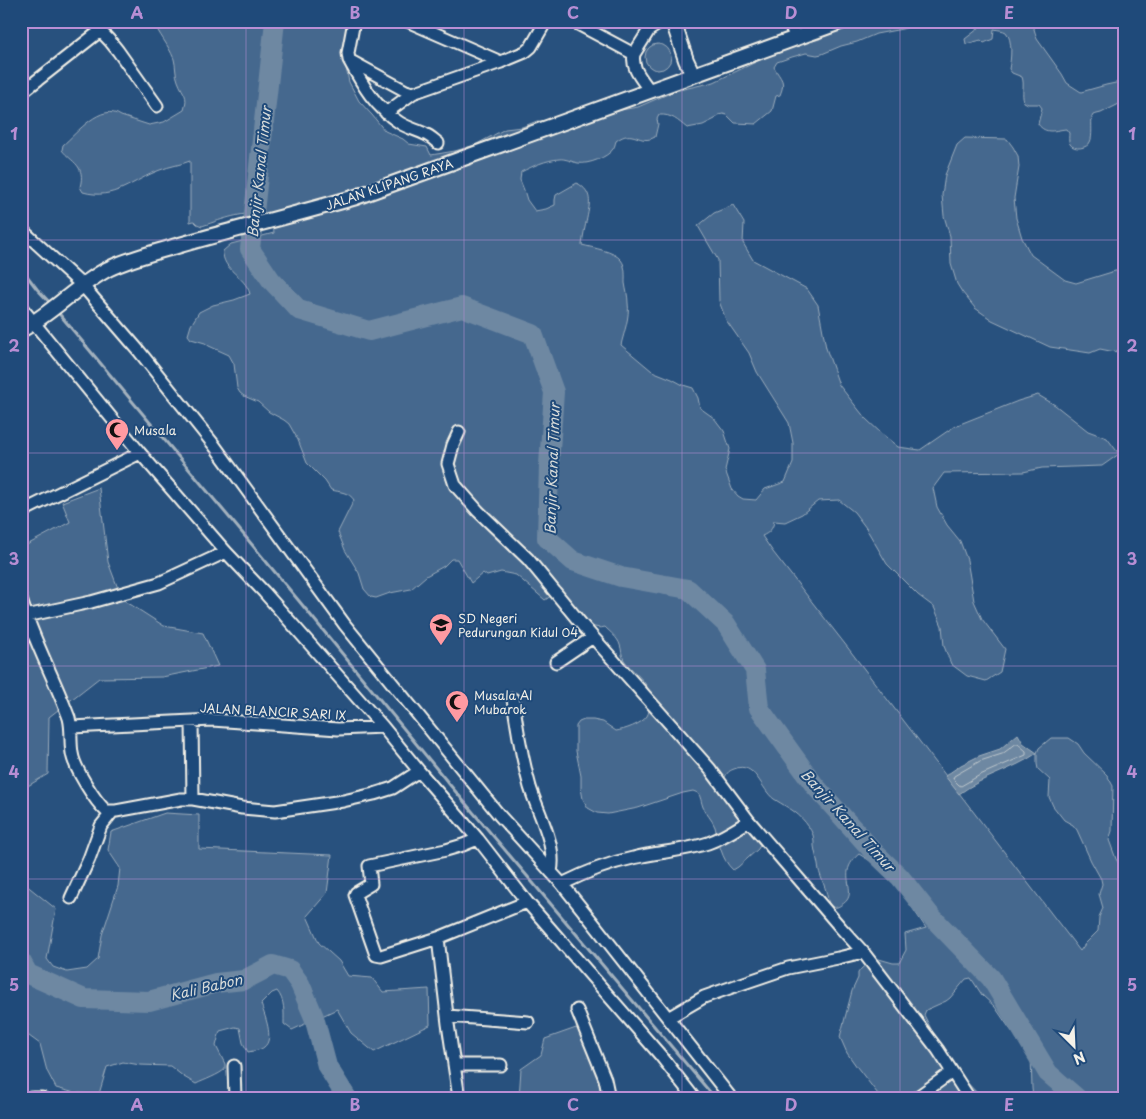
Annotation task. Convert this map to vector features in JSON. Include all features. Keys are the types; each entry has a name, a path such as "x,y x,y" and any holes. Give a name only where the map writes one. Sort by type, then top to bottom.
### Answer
{"main road":[{"path":"672,21 693,75"},
{"name":"JALAN KLIPANG RAYA","path":"21,330 38,320 78,289 108,269 136,258 305,212 374,191 843,21"}],"street":[{"path":"91,21 118,51 157,106"},
{"path":"354,21 348,52 349,59 366,91 376,104 402,125 427,135 438,143"},
{"path":"407,21 501,62"},
{"path":"386,113 414,93 501,62 528,50 546,21"},
{"path":"572,21 634,54"},
{"path":"650,91 633,65 634,54 650,30 663,21"},
{"path":"789,21 796,39"},
{"path":"21,93 100,31"},
{"path":"349,59 406,91 414,93"},
{"path":"21,229 139,351 214,445 345,625 500,816 562,884 730,1097"},
{"path":"21,307 38,320 140,453 383,727 478,838 527,902 661,1056 694,1098"},
{"path":"459,432 452,445 448,464 455,485 478,511 528,559 592,638 710,769 749,821 863,952 938,1050 969,1098"},
{"path":"21,512 140,453"},
{"path":"26,616 91,602 159,583 226,552"},
{"path":"21,599 31,630 61,696 72,727 73,760 85,782 106,811 113,812 181,799 193,799 242,808 275,811 343,801 374,794 393,788 419,771"},
{"path":"556,662 592,638"},
{"path":"513,699 518,737 530,787 551,847 553,859 551,872"},
{"name":"JALAN BLANCIR SARI IX","path":"72,727 212,720 338,729 383,727"},
{"path":"192,721 193,799"},
{"path":"71,898 89,859 101,826 113,812"},
{"path":"562,884 634,857 708,843 728,834 749,821"},
{"path":"478,838 446,850 369,866 371,884 356,893 355,896 378,956 438,938 527,902"},
{"path":"438,938 459,1098"},
{"path":"668,1018 704,997 788,968 863,952"},
{"path":"577,1010 605,1079 609,1098"},
{"path":"447,1016 528,1022"},
{"path":"454,1065 501,1065"},
{"path":"234,1066 235,1098"},
{"path":"916,1098 952,1072"},
{"path":"30,1098 42,1098"}],"shaded area":[{"path":"153,21 348,21 346,68 349,82 359,101 385,131 403,139 409,144 427,147 431,155 475,145 505,129 522,127 537,121 548,121 578,109 621,110 638,107 675,91 714,82 783,49 820,39 829,31 873,21 936,21 927,25 916,25 876,34 822,54 806,53 777,62 774,67 782,80 782,90 780,95 776,96 772,111 756,124 735,123 727,115 723,114 718,115 715,119 703,125 687,128 671,117 659,115 655,137 645,139 632,136 622,137 616,141 614,147 607,155 597,160 587,163 561,159 549,161 521,172 520,180 527,200 535,211 555,205 556,195 577,183 586,190 589,203 582,245 614,254 623,262 628,314 621,345 652,371 693,388 700,408 714,418 724,431 730,449 725,470 732,489 743,499 756,500 765,489 785,482 793,463 793,443 789,423 757,372 749,353 726,320 719,301 718,260 698,226 714,213 733,205 744,223 743,243 753,260 807,289 818,305 826,348 839,385 866,419 898,447 920,450 955,426 1038,395 1055,405 1088,431 1107,438 1119,454 1102,466 1042,468 1023,472 944,473 933,488 937,507 947,525 960,541 967,560 974,601 982,619 1005,649 1000,672 986,681 967,676 951,664 944,646 942,626 934,607 918,595 887,564 866,528 854,512 839,500 818,501 802,514 785,522 774,521 767,534 762,536 1080,951 1098,931 1099,917 1103,908 1099,894 1102,884 1101,879 1077,830 1073,825 1064,820 1053,806 1049,797 1050,780 1038,769 1037,753 1039,748 1051,738 1069,738 1078,744 1084,753 1107,775 1113,786 1112,831 1109,840 1116,859 1125,873 1125,921 1121,929 1125,942 1125,1098 1033,1098 1031,1056 995,1007 982,995 971,978 966,979 950,998 926,1010 924,1015 942,1051 957,1072 982,1098 881,1098 847,1053 840,1037 852,991 858,978 858,973 869,962 879,959 899,963 906,950 905,934 926,928 894,881 880,867 859,854 852,861 849,868 849,894 846,902 838,907 830,906 814,849 813,835 808,826 795,812 769,795 752,772 741,767 726,774 724,780 763,840 758,849 733,870 723,856 715,827 704,810 698,793 693,791 683,793 638,808 608,814 597,813 588,808 583,799 581,788 581,776 576,751 576,726 584,720 593,720 603,722 616,731 633,726 647,716 651,696 644,682 624,660 619,642 614,635 605,627 598,628 585,622 557,592 545,600 516,575 501,572 487,576 483,573 471,583 457,559 451,559 411,589 376,598 371,597 364,589 359,573 345,550 338,532 354,500 352,497 331,490 307,463 289,424 269,412 258,402 240,393 237,388 234,364 229,355 205,343 191,339 188,335 191,325 199,312 213,305 250,294 244,282 226,263 223,251 231,244 274,233 271,222 265,216 245,214 202,226 194,221 190,222 190,161 150,174 114,192 94,194 83,192 80,187 80,169 62,150 63,145 82,127 105,113 113,113 149,125 164,122 184,110 186,97 177,78 174,59"},
{"path":"981,21 1036,21 1034,29 1037,39 1067,83 1081,92 1125,81 1125,101 1093,115 1089,144 1081,148 1072,146 1066,129 1047,131 1038,124 1042,108 1039,104 1024,102 1022,77 1012,73 1009,69 1011,45 1006,32 994,29 993,39 984,43 981,40 966,44 965,39 978,29"},
{"path":"658,44 667,48 671,57 667,66 658,70 649,66 645,57 649,48"},
{"path":"965,138 1007,139 1013,147 1018,156 1019,167 1014,198 1016,218 1022,238 1031,255 1065,280 1076,283 1125,268 1125,346 1115,352 1100,349 1090,353 1050,347 992,320 975,308 962,292 957,284 951,264 950,236 944,216 942,195 945,175 957,145"},
{"path":"99,488 108,562 122,599 164,626 203,633 218,666 162,677 99,678 49,717 48,774 21,790 21,548 70,522 62,502"},
{"path":"165,813 199,815 199,849 332,855 327,893 307,916 319,943 339,961 348,976 372,978 383,992 429,989 430,1025 374,1052 351,1033 337,1009 292,1030 284,1024 283,1002 277,991 272,993 261,1004 269,1033 269,1038 264,1047 248,1052 243,1043 240,1028 235,1027 220,1031 216,1046 225,1064 225,1069 196,1084 170,1066 140,1065 123,1062 107,1067 99,1094 75,1093 56,1088 47,1071 40,1044 25,1033 21,1034 21,876 25,884 56,909 47,959 53,967 67,972 87,969 98,959 102,935 118,886 120,868 108,850 111,832"},
{"path":"579,1027 602,1087 601,1098 519,1098 521,1069 541,1055 545,1039"}],"water":[{"path":"1018,734 1023,743 1037,753 978,782 959,794 945,776 979,756 1000,749"}],"waterway":[{"name":"Banjir Kanal Timur","path":"275,21 250,249 271,280 299,310 369,331 462,307 533,334 554,392 547,538 573,561 621,577 688,589 726,624 755,670 759,708 815,786 872,850 900,877 930,915 991,978 1048,1073 1077,1098"},
{"path":"21,268 52,305"},
{"path":"56,310 450,785 715,1098"},
{"name":"Kali Babon","path":"21,961 28,974 84,999 149,1001 216,983 244,980 273,965 290,970 300,984 314,1017 327,1066 347,1098"}],"place":[{"name":"Musala","path":"117,451"},
{"name":"SD Negeri Pedurungan Kidul 04","path":"441,646"},
{"name":"Musala Al Mubarok","path":"457,723"}]}
